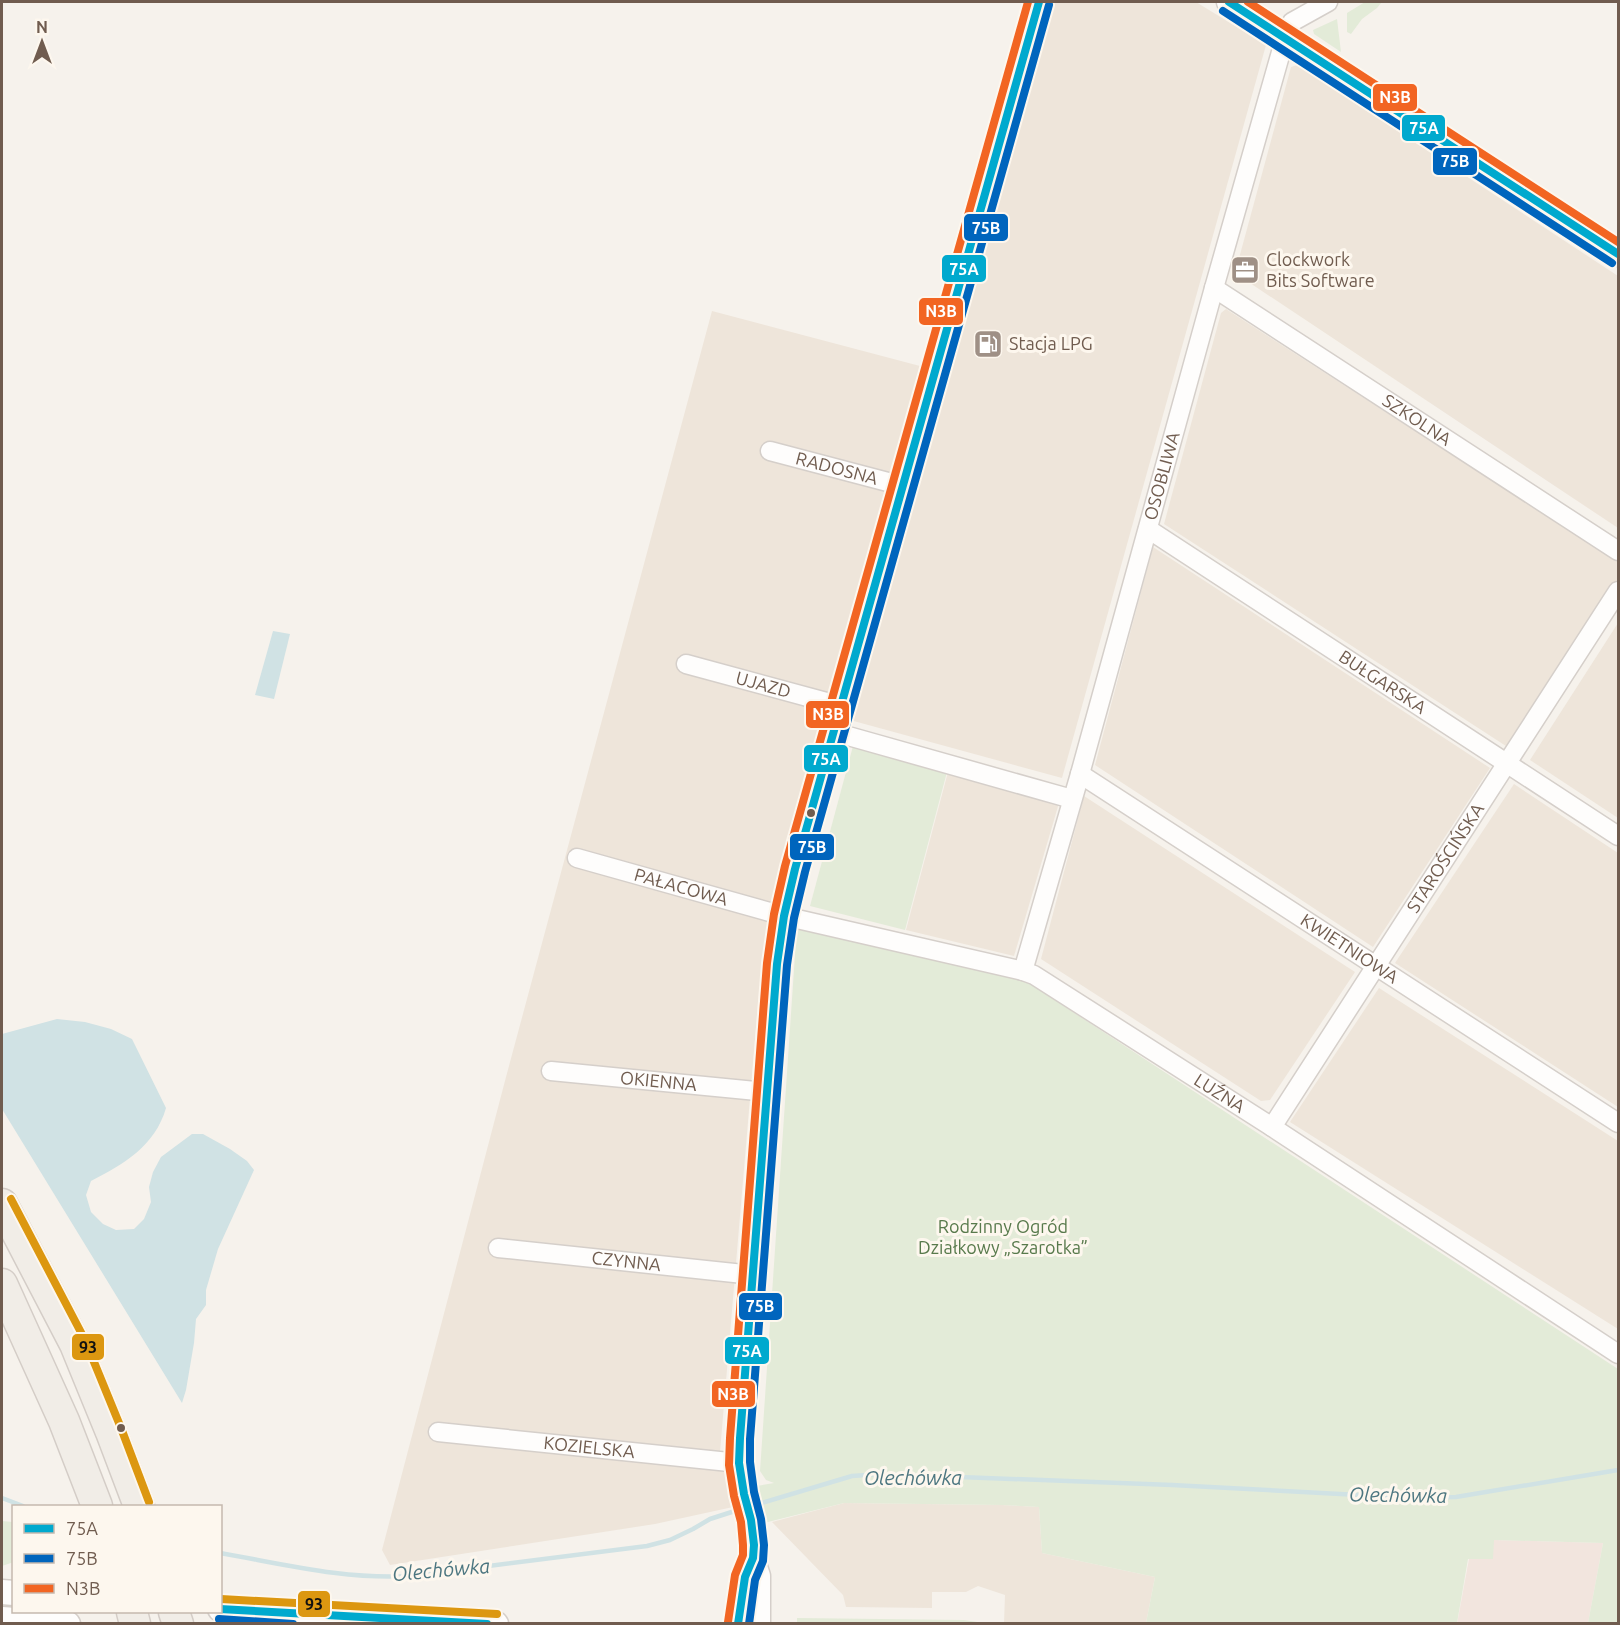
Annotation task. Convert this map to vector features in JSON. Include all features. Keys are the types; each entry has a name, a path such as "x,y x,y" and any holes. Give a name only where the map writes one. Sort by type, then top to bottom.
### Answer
{"main road":[{"path":"2,1204 75,1344 139,1505"},
{"path":"2,1284 64,1421 97,1505"}],"street":[{"path":"738,1623 745,1577 753,1558 754,1545 739,1463 777,964 784,916 795,869 1039,2"},
{"path":"1229,2 1618,254"},
{"name":"OSOBLIWA","path":"1023,971 1285,38 1292,22 1328,2"},
{"name":"SZKOLNA","path":"1214,288 1618,551"},
{"name":"RADOSNA","path":"770,451 903,486"},
{"name":"BUŁGARSKA","path":"1148,529 1618,836"},
{"name":"STAROŚCIŃSKA","path":"1272,1128 1618,591"},
{"name":"UJAZD","path":"686,664 841,706"},
{"path":"834,732 1072,799"},
{"name":"KWIETNIOWA","path":"1080,774 1618,1123"},
{"name":"PAŁACOWA","path":"577,858 784,916"},
{"name":"LUŹNA","path":"784,916 1023,971 1044,982 1618,1354"},
{"name":"OKIENNA","path":"551,1071 767,1092"},
{"name":"CZYNNA","path":"498,1248 753,1275"},
{"name":"KOZIELSKA","path":"438,1432 739,1463"},
{"path":"753,1558 758,1576 758,1623"},
{"path":"222,1609 496,1623"},
{"path":"2,1619 68,1623"}],"shaded area":[{"path":"1054,2 1196,2 1266,45 1062,778 850,720"},
{"path":"1297,65 1618,276 1618,528 1235,273 1291,67"},
{"path":"1226,309 1618,562 1618,578 1509,748 1164,524 1221,313"},
{"path":"712,311 920,366 828,733 775,895 759,992 720,1452 733,1507 655,1524 390,1565 382,1550 506,1077"},
{"path":"1153,547 1490,768 1373,947 1095,765"},
{"path":"1618,623 1618,818 1530,760"},
{"path":"273,631 290,634 274,699 255,695"},
{"path":"948,772 1059,803 1014,956 906,930"},
{"path":"1514,784 1618,853 1618,1107 1395,963"},
{"path":"1084,796 1355,972 1270,1100 1261,1101 1041,959"},
{"path":"1379,988 1618,1141 1618,1329 1290,1122"},
{"path":"57,1019 85,1022 111,1029 132,1039 166,1108 154,1133 137,1152 115,1168 91,1181 86,1195 91,1212 103,1224 116,1230 134,1229 144,1219 151,1202 149,1187 153,1172 161,1157 192,1134 203,1134 230,1149 247,1161 254,1170 218,1249 206,1290 206,1305 196,1319 194,1343 182,1403 2,1109 2,1034"},
{"path":"844,1503 1039,1507 1042,1553 1155,1577 1146,1623 1004,1623 1005,1595 978,1586 966,1592 932,1592 932,1608 846,1607 843,1595 772,1522"},
{"path":"1494,1540 1603,1543 1588,1623 1457,1624 1469,1559"}],"green space":[{"path":"1365,2 1381,3 1362,19 1351,34 1347,32 1347,13"},
{"path":"1337,19 1341,52 1314,34 1313,30"},
{"path":"853,746 947,772 905,930 810,906"},
{"name":"Rodzinny Ogród Działkowy „Szarotka”","path":"797,925 1021,978 1618,1369 1618,1623 1588,1623 1603,1543 1494,1540 1493,1559 1468,1559 1457,1623 1146,1623 1155,1577 1042,1553 1039,1507 844,1503 764,1523 757,1486 774,1483 766,1480 760,1471"},
{"path":"2,1521 12,1522 12,1563 2,1566"},
{"path":"797,1618 964,1620 984,1623 797,1624"}],"waterway":[{"name":"Olechówka","path":"755,1505 852,1476 881,1474 1172,1485 1415,1498 1456,1497 1618,1470"},
{"name":"Olechówka","path":"2,1498 20,1505"},
{"name":"Olechówka","path":"222,1553 362,1576 410,1576 647,1546 670,1540 710,1519 741,1509"}],"transit line":[{"name":"N3B","path":"728,1622 735,1575 743,1555 741,1522 729,1465 730,1438 767,963 774,914 785,866 1028,2"},
{"name":"75A","path":"738,1624 745,1577 753,1558 754,1545 739,1463 740,1438 777,964 784,916 795,869 1039,2"},
{"name":"75A","path":"1229,2 1618,254"},
{"name":"N3B","path":"1248,2 1618,242"},
{"name":"75B","path":"749,1624 755,1580 763,1561 764,1545 750,1462 750,1439 787,965 794,918 1049,5"},
{"name":"75B","path":"1223,11 1612,263"},
{"name":"93","path":"11,1199 85,1340 149,1502"},
{"name":"93","path":"222,1599 497,1614"},
{"name":"75A","path":"222,1609 487,1624"},
{"name":"75B","path":"219,1619 293,1624"}],"place":[{"name":"Clockwork Bits Software","path":"1245,270"},
{"name":"Stacja LPG","path":"988,344"}]}
